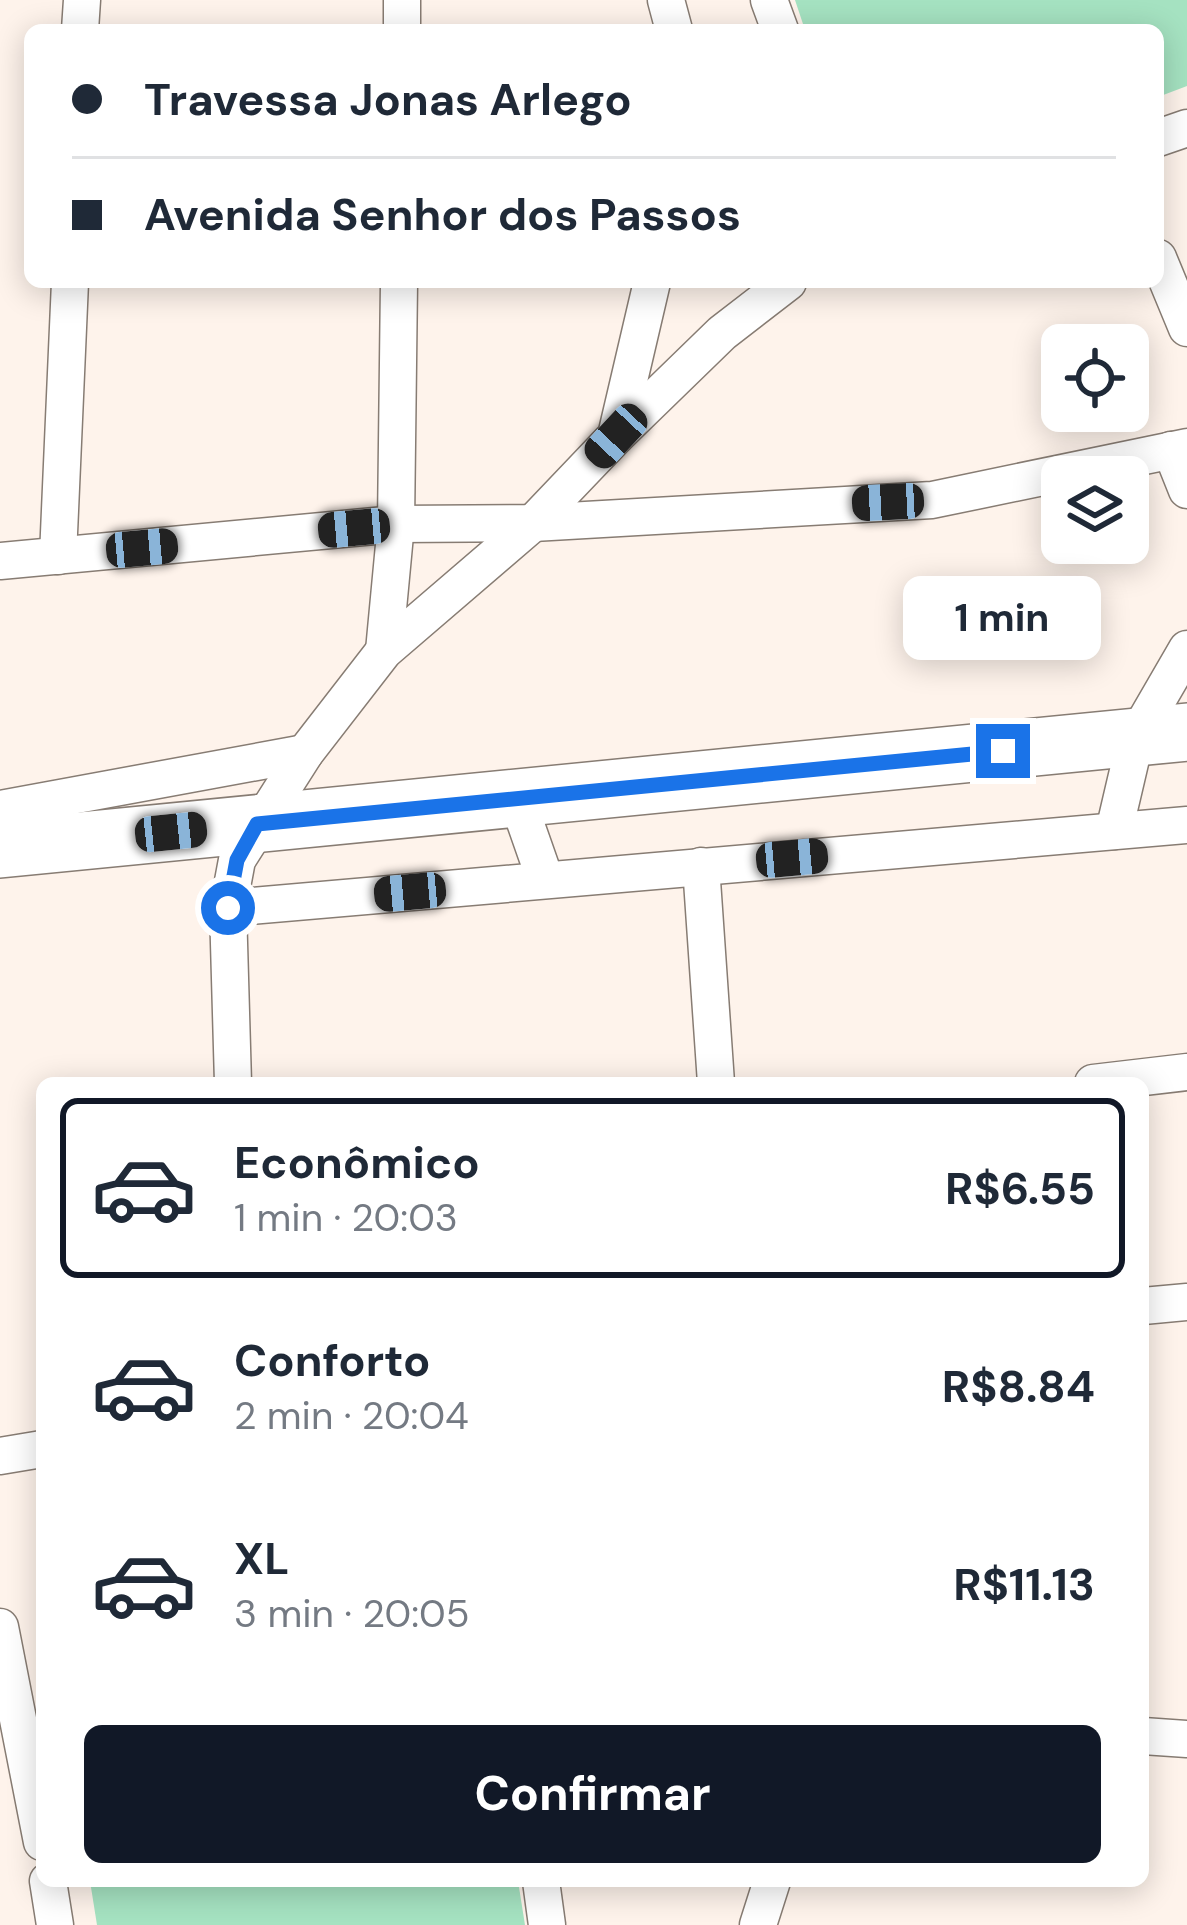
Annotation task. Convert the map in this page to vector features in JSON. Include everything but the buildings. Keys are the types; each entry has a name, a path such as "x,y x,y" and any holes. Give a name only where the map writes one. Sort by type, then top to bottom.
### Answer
{"main road":[{"path":"0,849 1162,735"}],"street":[{"path":"1164,272 1187,328"},
{"path":"58,556 70,288"},
{"path":"384,651 396,524 399,288"},
{"path":"616,436 651,288"},
{"path":"233,1077 228,908 237,860 305,753 384,651 533,524 722,333 780,288"},
{"path":"0,561 396,524 533,524 932,500 1179,448 1187,490"},
{"path":"1114,831 1162,735 1187,649"},
{"path":"0,809 305,753"},
{"path":"517,799 545,880"},
{"path":"228,908 1187,825"},
{"path":"700,866 716,1077"},
{"path":"1149,1077 1187,1072"},
{"path":"1149,1305 1187,1302"},
{"path":"0,1456 36,1450"},
{"path":"0,1627 36,1811"},
{"path":"1149,1736 1187,1739"},
{"path":"49,1887 55,1925"},
{"path":"543,1887 547,1925"},
{"path":"758,1925 770,1887"}],"green space":[{"path":"795,0 1187,0 1187,86 1164,95 1164,24 803,24"},
{"path":"91,1887 519,1887 525,1925 97,1925"}],"route":[{"path":"228,908 237,860 257,824 1003,751"}]}
